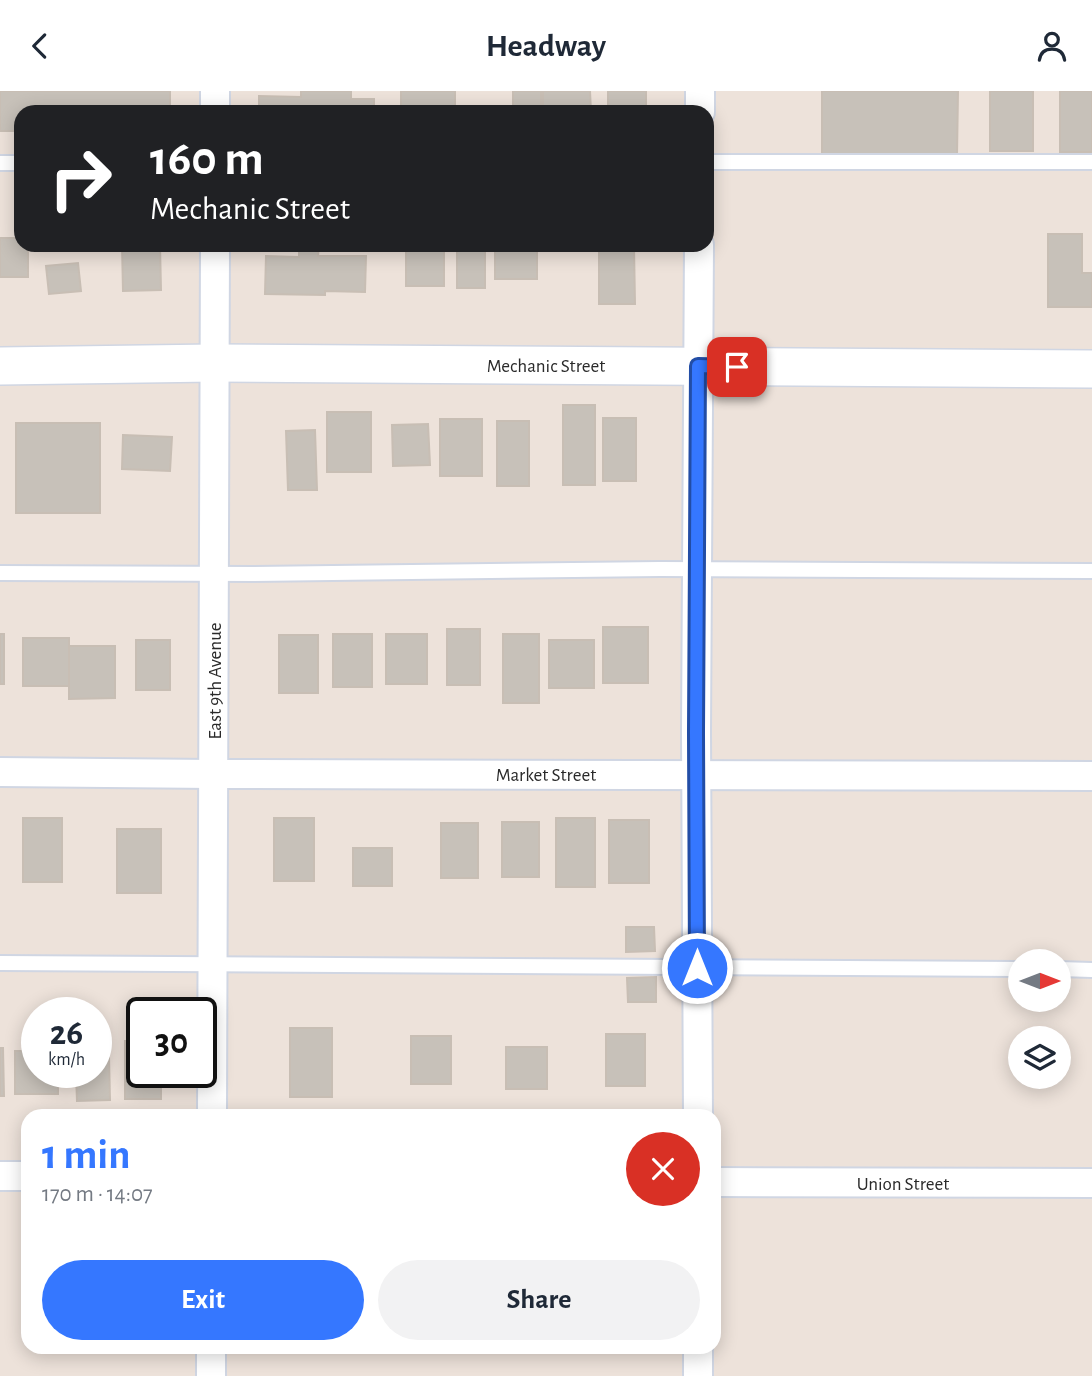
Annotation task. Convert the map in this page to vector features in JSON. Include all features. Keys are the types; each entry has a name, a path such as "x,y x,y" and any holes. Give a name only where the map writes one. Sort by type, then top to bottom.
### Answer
{"street":[{"name":"East 9th Avenue","path":"212,1109 215,252"},
{"path":"698,1109 696,774 699,252"},
{"name":"Mechanic Street","path":"0,366 214,363 1092,369"},
{"name":"Market Street","path":"0,772 1092,776"},
{"path":"0,1176 21,1176"},
{"name":"Union Street","path":"721,1182 1092,1183"},
{"path":"211,1376 212,1354"},
{"path":"698,1354 698,1376"}],"lane":[{"path":"714,162 1092,162"},
{"path":"0,573 214,574 697,569 1092,571"},
{"path":"0,963 1008,969"},
{"path":"1071,969 1092,970"}],"building":[{"path":"0,91 170,91 170,105 14,105 14,131 0,131"},
{"path":"301,91 351,91 351,99 374,99 374,105 259,105 259,96 301,97"},
{"path":"401,91 455,91 455,105 401,105"},
{"path":"513,91 541,91 541,105 513,105"},
{"path":"543,91 590,91 591,105 543,105"},
{"path":"608,91 646,91 646,105 608,105"},
{"path":"822,91 958,91 957,155 822,155"},
{"path":"990,91 1033,91 1033,151 990,151"},
{"path":"1060,91 1092,91 1092,152 1060,152"},
{"path":"1048,234 1082,234 1082,273 1092,273 1092,307 1048,307"},
{"path":"0,238 14,238 14,252 28,252 28,277 0,277"},
{"path":"122,252 160,252 161,290 123,291"},
{"path":"299,252 318,252 318,256 366,256 365,292 325,291 325,295 265,294 266,256 299,257"},
{"path":"406,252 444,252 444,286 406,286"},
{"path":"457,252 485,252 485,288 457,288"},
{"path":"495,252 537,252 537,279 495,279"},
{"path":"599,252 634,252 635,304 599,304"},
{"path":"78,263 81,291 49,294 46,266"},
{"path":"563,405 595,405 595,485 563,485"},
{"path":"327,412 371,412 371,472 327,472"},
{"path":"603,418 636,418 636,481 603,481"},
{"path":"440,419 482,419 482,476 440,476"},
{"path":"497,421 529,421 529,486 497,486"},
{"path":"16,423 100,423 100,513 16,513"},
{"path":"428,424 430,465 393,466 392,425"},
{"path":"315,430 317,490 288,490 286,431"},
{"path":"123,435 172,437 170,471 122,469"},
{"path":"603,627 648,627 648,683 603,683"},
{"path":"447,629 480,629 480,685 447,685"},
{"path":"0,634 4,634 4,684 0,684"},
{"path":"333,634 372,634 372,687 333,687"},
{"path":"386,634 427,634 427,684 386,684"},
{"path":"503,634 539,634 539,703 503,703"},
{"path":"279,635 318,635 318,693 279,693"},
{"path":"23,638 69,638 69,686 23,686"},
{"path":"136,640 170,640 170,690 136,690"},
{"path":"549,640 594,640 594,688 549,688"},
{"path":"69,646 115,646 115,698 69,699"},
{"path":"23,818 62,818 62,882 23,882"},
{"path":"274,818 314,818 314,881 274,881"},
{"path":"556,818 595,818 595,887 556,887"},
{"path":"609,820 649,820 649,883 609,883"},
{"path":"502,822 539,822 539,877 502,877"},
{"path":"441,823 478,823 478,878 441,878"},
{"path":"117,829 161,829 161,893 117,893"},
{"path":"353,848 392,848 392,886 353,886"},
{"path":"626,927 654,927 655,951 626,952"},
{"path":"656,977 656,1002 628,1002 627,978"},
{"path":"290,1028 332,1028 332,1097 290,1097"},
{"path":"606,1034 645,1034 645,1086 606,1086"},
{"path":"411,1036 451,1036 451,1084 411,1084"},
{"path":"126,1041 126,1088 161,1088 161,1099 125,1099"},
{"path":"506,1047 547,1047 547,1089 506,1089"},
{"path":"0,1048 3,1048 4,1096 0,1096"},
{"path":"15,1051 21,1051 21,1088 58,1088 58,1094 15,1094"},
{"path":"77,1088 110,1088 110,1100 77,1101"}],"route":[{"path":"697,968 698,366 737,367"}]}
